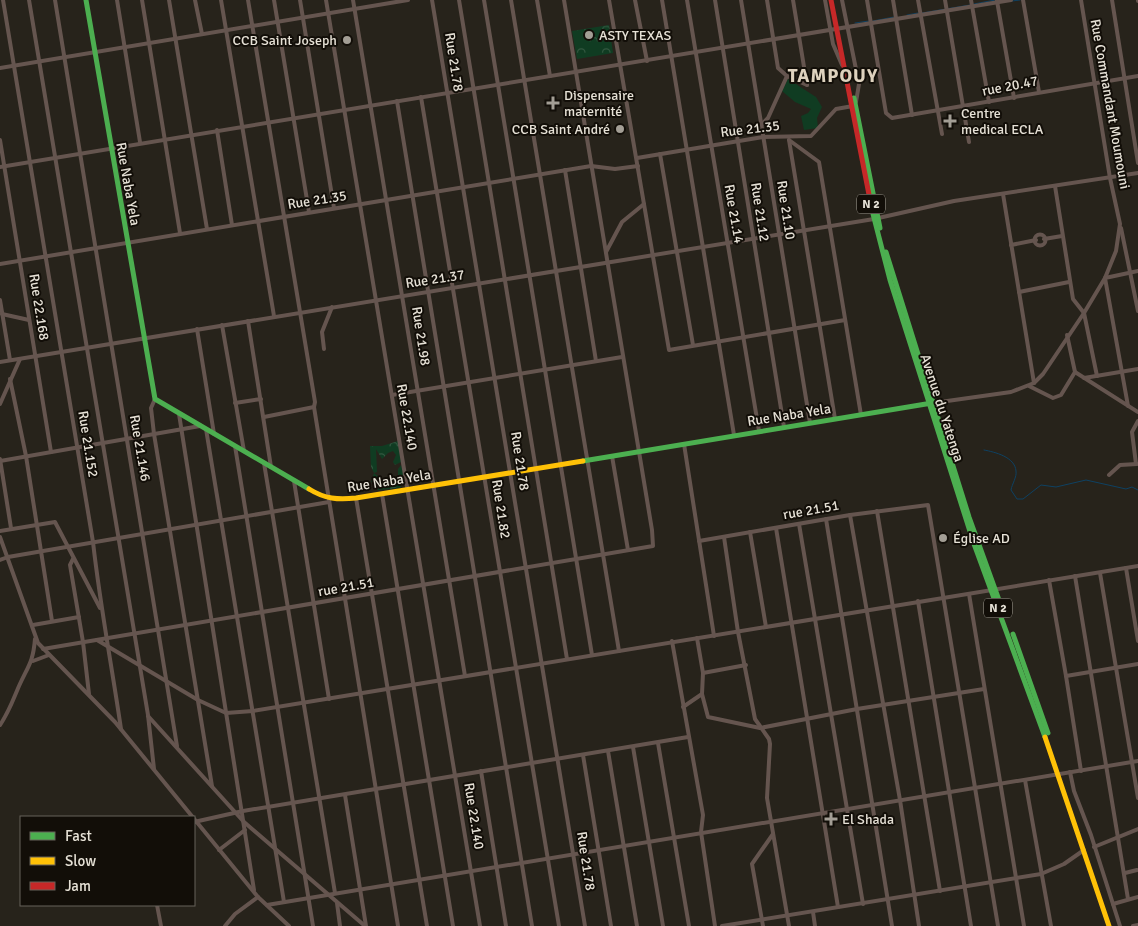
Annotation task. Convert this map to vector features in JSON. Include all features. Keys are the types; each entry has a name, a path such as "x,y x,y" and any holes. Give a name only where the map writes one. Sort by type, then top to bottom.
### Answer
{"street":[{"name":"Rue 21.152","path":"2,0 62,352 93,542 101,610 110,649 121,729"},
{"path":"29,0 132,633 148,715 154,768"},
{"name":"Rue 21.146","path":"55,0 177,746"},
{"name":"Rue Naba Yela","path":"86,0 155,399 329,501 459,482 930,403"},
{"path":"117,0 140,142"},
{"path":"142,0 180,233"},
{"path":"169,0 206,229"},
{"path":"195,0 202,34"},
{"path":"221,0 274,316"},
{"path":"248,0 315,402 314,407 398,926"},
{"path":"274,0 309,212"},
{"path":"300,0 334,208"},
{"name":"Rue 22.140","path":"326,0 480,926"},
{"name":"Rue 21.98","path":"353,0 465,676"},
{"path":"0,68 355,9 378,2 407,0"},
{"name":"Rue 21.78","path":"432,0 585,926"},
{"path":"459,0 567,659"},
{"path":"484,0 592,655"},
{"path":"511,0 619,651"},
{"path":"537,0 550,76"},
{"path":"564,0 638,452"},
{"path":"609,0 669,350 845,320"},
{"path":"636,0 647,61"},
{"path":"662,0 734,436"},
{"name":"Rue 21.14","path":"687,0 758,431"},
{"name":"Rue 21.12","path":"715,0 784,427"},
{"name":"Rue 21.10","path":"741,0 810,423"},
{"path":"767,0 778,68 786,76 807,85 793,0"},
{"path":"825,0 835,28"},
{"name":"Avenue du Yatenga","path":"832,0 835,28 853,106"},
{"path":"842,0 859,84 853,106"},
{"path":"867,0 870,23"},
{"path":"893,0 912,115"},
{"path":"918,0 942,134"},
{"path":"945,0 969,142"},
{"path":"971,0 989,102"},
{"path":"2,167 140,142 672,57 835,28 1011,0"},
{"path":"1023,0 1039,92"},
{"name":"Rue Commandant Moumouni","path":"930,403 1011,392 1034,383 1043,374 1105,278 1118,245 1120,224 1110,178 1081,0"},
{"path":"1112,0 1138,163"},
{"path":"997,1 1014,98"},
{"name":"rue 20.47","path":"870,23 888,115 892,118 1138,76"},
{"name":"Avenue du Yatenga","path":"835,28 890,280 992,589 1059,774 1109,926"},
{"name":"Rue 21.35","path":"761,125 768,118 786,76"},
{"name":"Rue 21.82","path":"421,97 559,926"},
{"path":"396,101 429,291 532,926"},
{"name":"Rue 21.35","path":"637,158 763,137 789,138 811,136 836,109 853,106"},
{"path":"217,130 232,225"},
{"path":"789,138 818,161 861,414"},
{"path":"789,138 835,419"},
{"name":"Rue 22.168","path":"0,140 2,167 20,261 51,452"},
{"path":"660,154 675,251 694,345"},
{"name":"Rue 21.35","path":"0,264 591,166 615,169 638,166"},
{"path":"565,170 596,360"},
{"name":"Rue 21.37","path":"0,362 876,218 954,201 1138,173"},
{"path":"1055,186 1073,301 1084,312 1097,376"},
{"path":"1002,194 1034,383"},
{"path":"606,253 622,222 644,204"},
{"path":"1120,224 1138,312"},
{"path":"1011,245 1036,240 1036,235 1042,234 1044,239 1062,236"},
{"path":"1128,406 1105,278 1138,271"},
{"path":"1019,292 1069,282"},
{"path":"0,300 10,360"},
{"path":"324,349 322,332 332,307"},
{"path":"2,314 29,320"},
{"path":"248,321 271,467"},
{"path":"222,325 244,451"},
{"path":"197,329 214,434"},
{"path":"1029,386 1056,398 1061,395 1075,372 1068,335"},
{"path":"392,395 622,357"},
{"path":"0,404 20,359"},
{"path":"1084,378 1138,369"},
{"path":"1075,372 1138,412"},
{"path":"10,379 38,523 52,621"},
{"path":"155,399 151,408 154,434 212,786"},
{"path":"236,403 261,399"},
{"path":"264,417 314,407"},
{"path":"179,414 254,890"},
{"path":"1108,475 1120,465 1137,464 1132,432 1138,421"},
{"path":"11,528 0,460 180,429 203,428 238,616 284,902"},
{"path":"684,444 714,636"},
{"path":"235,446 313,926"},
{"name":"rue 21.51","path":"44,649 551,563 603,556 653,546 652,530 638,452"},
{"path":"612,456 628,550"},
{"path":"264,463 302,703 335,893"},
{"path":"294,481 329,698"},
{"path":"382,494 452,926"},
{"path":"356,498 427,926"},
{"path":"0,560 67,546 329,501"},
{"name":"rue 21.51","path":"699,541 927,503 944,598"},
{"path":"877,511 940,891"},
{"path":"850,515 900,800 919,926"},
{"path":"826,519 892,926"},
{"path":"0,531 38,523 54,522 101,610"},
{"path":"799,524 863,904"},
{"path":"776,528 838,907"},
{"path":"750,532 766,627"},
{"path":"0,537 33,625 35,639 33,661 18,688 9,712 0,725"},
{"path":"724,537 738,632 756,719 760,728 769,738 766,788 789,926"},
{"path":"73,558 70,565 83,642 89,694"},
{"path":"97,640 198,700 226,713 278,707 1138,566"},
{"path":"1126,568 1138,641"},
{"path":"1100,573 1138,798"},
{"path":"1075,576 1128,899"},
{"path":"1049,580 1081,770"},
{"path":"969,594 1024,926"},
{"path":"944,598 958,693 998,926"},
{"path":"918,602 971,926"},
{"path":"33,625 79,617"},
{"path":"697,638 703,673 702,694 708,717 760,728 857,709 984,689"},
{"path":"35,639 121,729 191,816"},
{"path":"672,641 703,815 701,832 716,926"},
{"path":"33,661 50,655"},
{"path":"1066,676 1138,664"},
{"path":"703,673 746,665"},
{"path":"683,707 702,694"},
{"path":"148,715 244,822 275,851 366,926"},
{"path":"290,926 268,904 258,897 195,821 455,775 688,737"},
{"path":"658,742 689,926"},
{"path":"632,747 650,841 663,926"},
{"path":"608,751 637,926"},
{"path":"583,755 611,926"},
{"path":"268,904 1138,761"},
{"path":"481,772 506,926"},
{"path":"1070,772 1120,926"},
{"path":"1025,780 1051,926"},
{"path":"345,795 366,926"},
{"path":"1094,847 1138,829"},
{"path":"220,850 246,830"},
{"path":"763,926 752,864 773,834"},
{"path":"722,926 1041,874 1064,864 1084,850"},
{"path":"1124,874 1137,870"},
{"path":"1112,904 1138,896"},
{"path":"225,926 235,914 258,897"},
{"path":"337,903 340,926"},
{"path":"157,906 161,926"},
{"path":"813,912 815,926"},
{"path":"1134,926 1138,924"}],"green space":[{"path":"609,25 613,53 577,59 572,31"},
{"path":"788,79 816,97 822,107 817,118 818,128 804,130 801,116 808,113 811,109 795,102 782,91"},
{"path":"398,441 401,462 395,465 393,462 396,455 393,451 382,459 376,449 377,472 374,473 371,467 370,446 382,446"},
{"path":"401,465 405,480 400,488 378,490 376,484 371,482 374,473 382,480 398,481 398,469"}],"waterway":[{"path":"974,4 995,0"},
{"path":"1012,1 1020,0"},
{"path":"922,13 970,5"},
{"path":"907,15 918,13"},
{"path":"873,21 894,17"},
{"path":"855,23 869,21"},
{"path":"984,450 1004,456 1015,466 1016,473 1011,490 1017,499 1023,499 1041,485 1056,487 1086,480 1126,489 1132,487 1138,490"}],"traffic: fast":[{"path":"86,0 155,399 309,489"},
{"path":"854,98 880,228"},
{"path":"872,210 890,280 974,544 1045,737"},
{"path":"886,252 969,517 999,600"},
{"path":"583,461 932,403"},
{"path":"1013,634 1048,733"}],"traffic: slow":[{"path":"309,489 332,498 356,498 583,461"},
{"path":"1045,737 1109,926"}],"traffic: jam":[{"path":"831,0 872,210"}],"place":[{"name":"ASTY TEXAS","path":"589,35"},
{"name":"CCB Saint Joseph","path":"347,40"},
{"name":"Dispensaire maternité","path":"553,103"},
{"name":"Centre medical ECLA","path":"950,121"},
{"name":"CCB Saint André","path":"620,129"},
{"name":"Église AD","path":"943,538"},
{"name":"El Shada","path":"831,819"}],"district":[{"name":"TAMPOUY","path":"833,76"}]}
